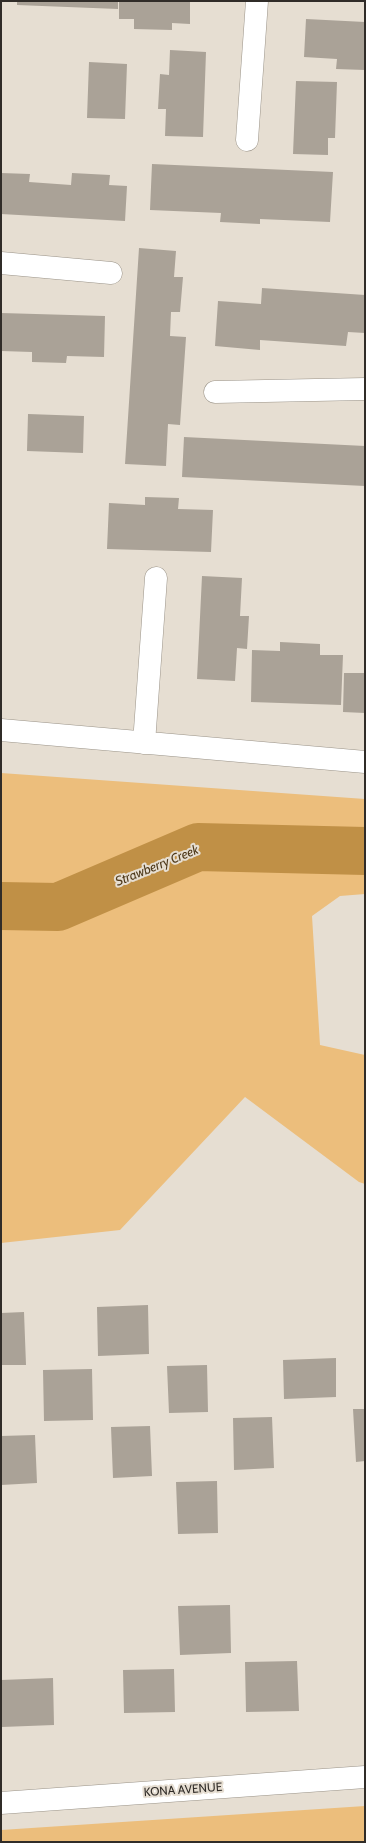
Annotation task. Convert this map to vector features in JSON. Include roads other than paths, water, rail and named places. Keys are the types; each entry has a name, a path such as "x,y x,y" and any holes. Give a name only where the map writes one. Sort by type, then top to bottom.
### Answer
{"street":[{"path":"247,140 257,1"},
{"path":"1,263 111,273"},
{"path":"215,392 365,389"},
{"path":"144,743 156,578"},
{"path":"1,730 365,762"},
{"name":"KONA AVENUE","path":"1,1803 365,1777"}],"waterway":[{"name":"Strawberry Creek","path":"1,906 58,907 198,847 365,851"}]}
